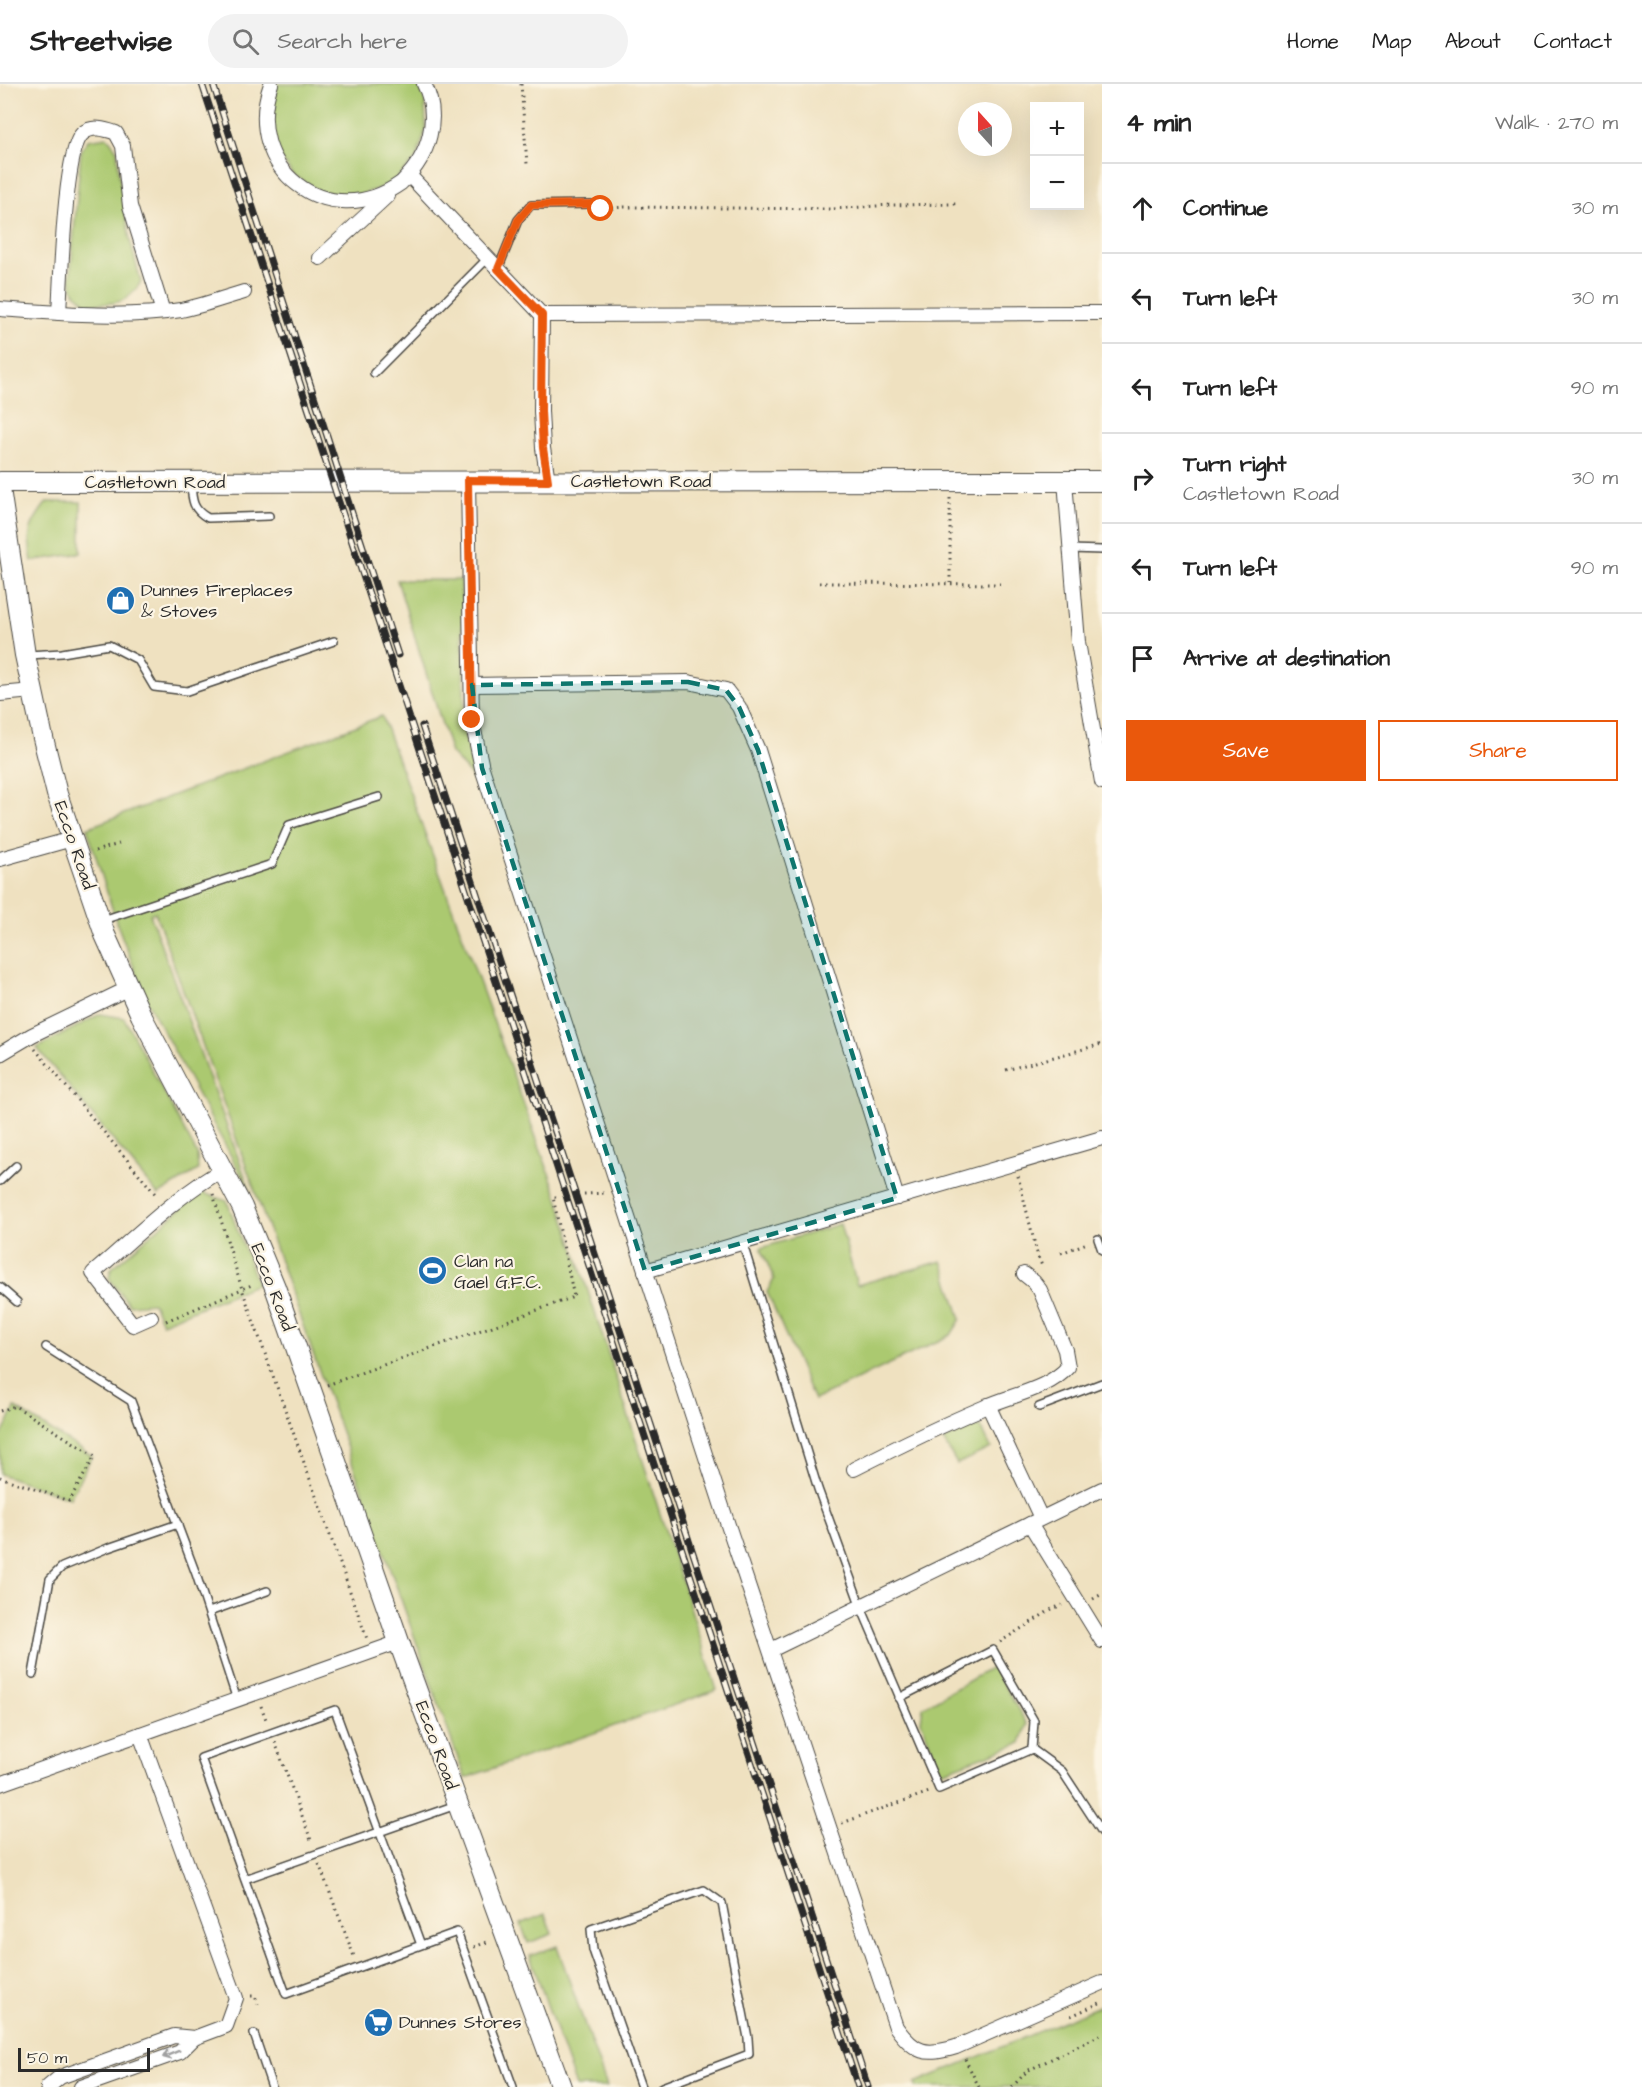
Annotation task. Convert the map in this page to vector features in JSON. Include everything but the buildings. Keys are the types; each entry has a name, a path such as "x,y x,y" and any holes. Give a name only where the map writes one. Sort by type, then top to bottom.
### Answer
{"street":[{"path":"271,84 265,102 266,138 275,159 288,177 308,192 337,201 366,200 382,195 405,179"},
{"path":"320,258 405,179 420,161 431,130 430,100 424,84"},
{"path":"59,313 69,171 75,146 83,134 100,127 117,133 123,146 130,206 163,312"},
{"path":"405,179 542,315 541,411 548,481"},
{"path":"0,309 59,313 163,312 183,309 243,292"},
{"path":"542,315 1102,313"},
{"path":"468,480 472,720 482,768 728,1525 896,2027 911,2047 924,2052 940,2052 1102,1983"},
{"path":"1065,481 1078,642 1102,782"},
{"name":"Castletown Road","path":"0,482 1102,481"},
{"name":"Ecco Road","path":"0,489 25,655 57,794 75,848 101,921 141,1015 217,1174 242,1207 270,1277 399,1642 561,2087"},
{"path":"472,685 688,682 726,690 739,707 758,750 897,1198"},
{"path":"0,694 33,691"},
{"path":"0,859 75,848"},
{"path":"0,1054 26,1038 129,988"},
{"path":"645,1271 1102,1138"},
{"path":"150,1317 133,1325 93,1273 168,1210 217,1174"},
{"path":"854,1469 988,1405 1038,1386 1061,1374 1068,1366 1065,1350 1040,1290 1024,1274"},
{"path":"988,1405 1035,1521 1077,1600 1102,1641"},
{"path":"771,1650 1102,1489"},
{"path":"0,1784 399,1642"},
{"path":"81,2087 180,2052 194,2038 226,2026 236,1998 140,1734"},
{"path":"48,2087 60,2077 174,2036 194,2038"}],"lane":[{"path":"498,269 518,220 531,205 591,204"},
{"path":"374,373 487,258"},
{"path":"191,482 194,508 208,518 269,516"},
{"path":"1070,549 1102,550"},
{"path":"25,655 63,653 109,645 138,660 154,687 187,691 333,641"},
{"path":"101,921 272,864 290,825 379,796"},
{"path":"0,1181 16,1166"},
{"path":"1098,1239 1102,1250"},
{"path":"742,1242 818,1489 861,1607 939,1789 1032,1749"},
{"path":"0,1287 17,1302"},
{"path":"46,1347 131,1401 178,1524 237,1700"},
{"path":"1040,1407 1102,1383"},
{"path":"33,1674 50,1579 62,1567 108,1548 178,1524"},
{"path":"209,1612 267,1591"},
{"path":"899,1698 993,1650 1034,1721 1032,1749"},
{"path":"421,1945 335,1710 201,1758 286,1994 457,1932 513,2087"},
{"path":"1032,1749 1062,1771 1102,1832"},
{"path":"245,1879 458,1804"},
{"path":"641,2087 593,1950 591,1929 704,1890 722,1903 748,2038 749,2054 662,2087"},
{"path":"254,2034 272,2087"}],"path":[{"path":"521,84 527,164"},
{"path":"591,204 601,209 625,207 832,209 956,204"},
{"path":"950,481 950,583"},
{"path":"819,583 1000,584"},
{"path":"75,848 119,844"},
{"path":"26,1038 168,1210"},
{"path":"1006,1071 1102,1044"},
{"path":"1015,1163 1038,1257 1051,1287 1040,1290"},
{"path":"217,1174 217,1211 242,1289 372,1652"},
{"path":"311,1391 574,1297 554,1197 559,1197"},
{"path":"1060,1253 1098,1239"},
{"path":"150,1317 154,1326 270,1277"},
{"path":"0,1411 15,1406 95,1456 69,1501 0,1477"},
{"path":"993,1650 998,1643 1052,1609 1077,1600 1089,1602 1102,1594"},
{"path":"256,1693 358,1968"},
{"path":"829,1827 939,1789"},
{"path":"464,1951 506,1935"},
{"path":"1012,2087 1027,2071 1102,2034"},
{"path":"956,2047 967,2061 978,2087"}],"highlighted area":[{"path":"688,682 726,690 739,707 758,750 897,1198 645,1271 482,768 472,685"}],"green space":[{"path":"277,84 419,84 425,101 426,129 416,159 391,184 354,197 320,192 292,174 276,150 269,120"},
{"path":"107,137 117,150 130,240 141,282 124,300 87,304 74,292 70,279 81,151 88,140"},
{"path":"47,502 81,502 81,553 32,561 29,543 30,530"},
{"path":"397,580 461,580 465,736 475,780 451,753"},
{"name":"Clan na Gael G.F.C.","path":"382,716 556,1192 717,1690 465,1778 155,912 150,914 251,1193 147,1001 117,924 87,828"},
{"path":"100,1014 124,1018 197,1154 198,1170 158,1195 37,1048"},
{"path":"200,1192 227,1201 257,1284 162,1323 153,1303 129,1305 109,1278 111,1269"},
{"path":"840,1224 857,1285 942,1261 961,1319 951,1335 814,1400 767,1292 774,1279 761,1248"},
{"path":"15,1408 92,1456 70,1498 0,1474 0,1439"},
{"path":"973,1426 981,1427 991,1448 957,1464 943,1440"},
{"path":"993,1667 1027,1724 1021,1743 941,1772 921,1721 923,1707"},
{"path":"545,1914 552,1934 528,1943 521,1924"},
{"path":"557,1946 607,2087 576,2087 530,1956"},
{"path":"1102,2005 1102,2087 916,2087 915,2083"}],"railway":[{"path":"202,84 858,2087"},
{"path":"213,84 398,655"},
{"path":"422,726 868,2087"}],"place":[{"name":"Dunnes Fireplaces & Stoves","path":"120,600"},
{"name":"Clan na Gael G.F.C.","path":"433,1271"},
{"name":"Dunnes Stores","path":"378,2022"}],"route":[{"path":"472,720 468,480 548,481 541,411 542,315 498,269 518,220 531,205 591,204 601,209"}]}
